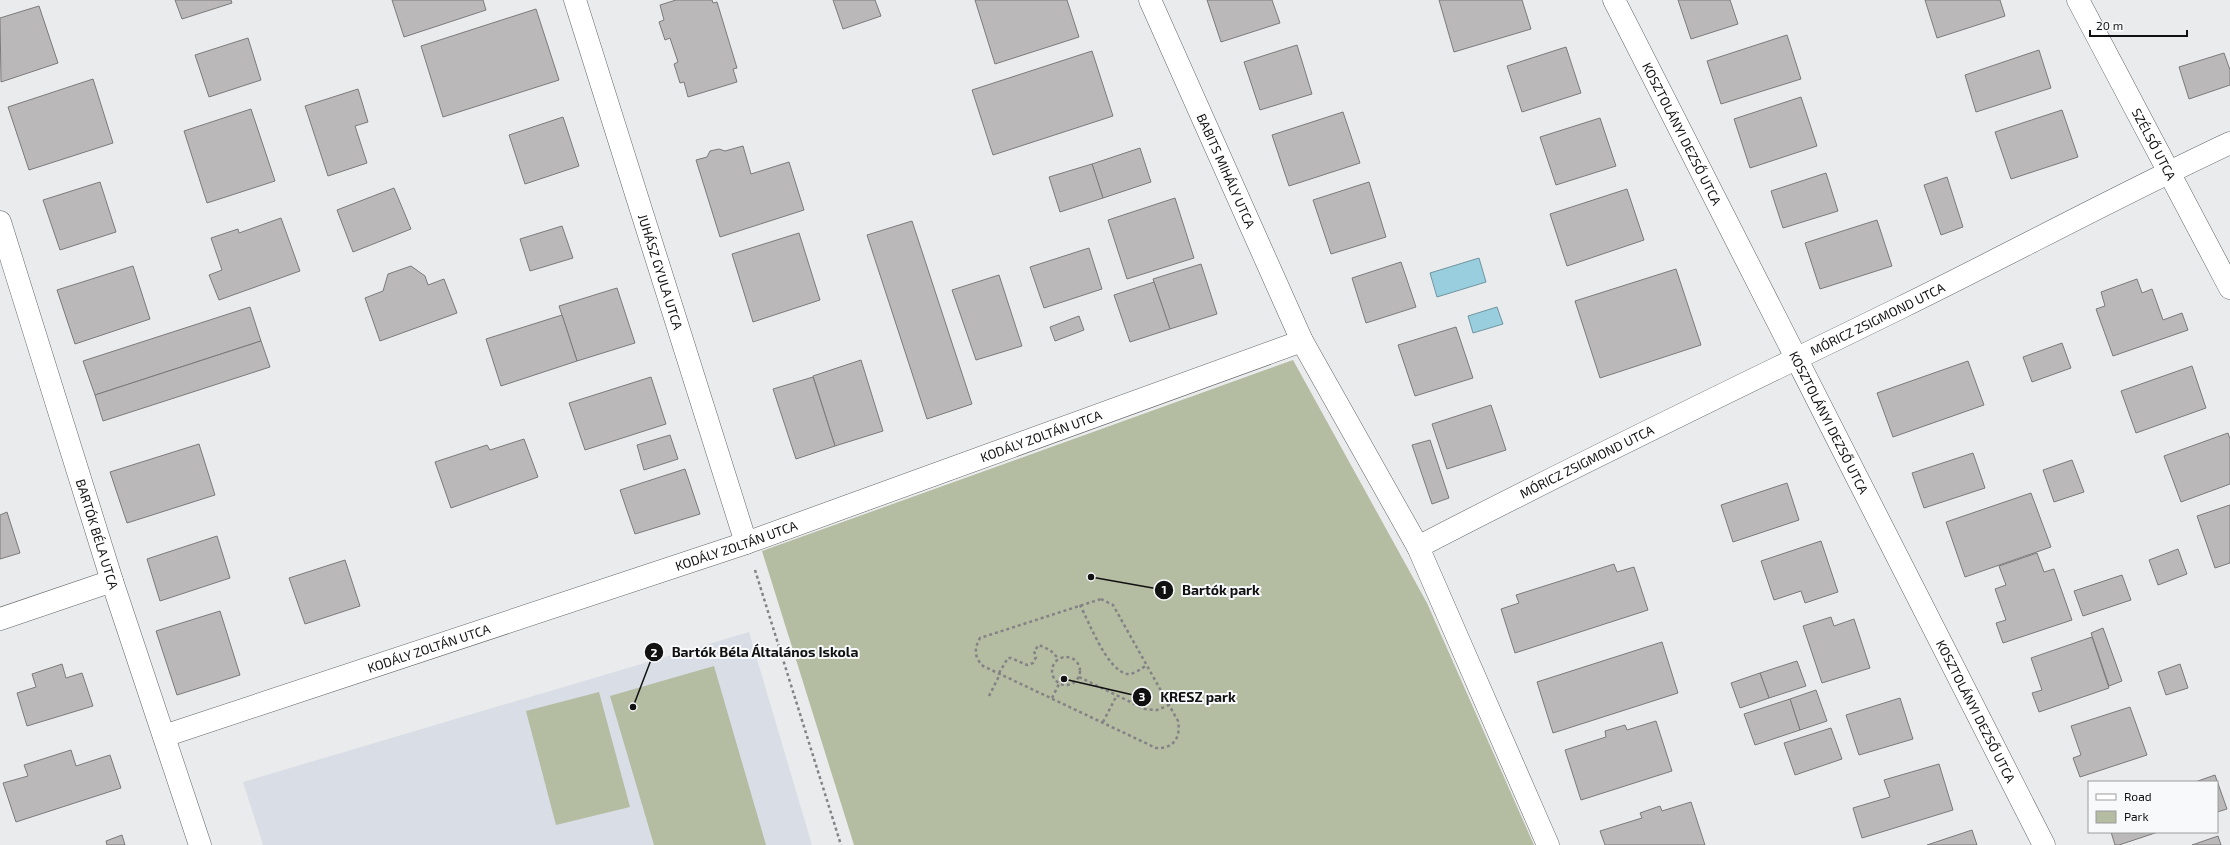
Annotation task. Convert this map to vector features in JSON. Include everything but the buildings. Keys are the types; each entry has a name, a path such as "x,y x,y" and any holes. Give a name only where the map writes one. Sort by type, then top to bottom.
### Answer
{"street":[{"name":"JUHÁSZ GYULA UTCA","path":"575,0 746,543"},
{"name":"BABITS MIHÁLY UTCA","path":"1150,0 1302,341 1418,547 1548,845"},
{"name":"KOSZTOLÁNYI DEZSŐ UTCA","path":"1614,0 2044,845"},
{"name":"SZÉLSŐ UTCA","path":"2078,0 2230,288"},
{"name":"MÓRICZ ZSIGMOND UTCA","path":"1418,547 1503,503 1797,359 2169,172 2230,143"},
{"name":"BARTÓK BÉLA UTCA","path":"0,222 112,581 200,845"},
{"name":"KODÁLY ZOLTÁN UTCA","path":"164,736 746,543 1302,341"},
{"path":"0,619 112,581"}],"path":[{"path":"746,543 841,845"},
{"path":"1101,600 1113,605 1147,665 1178,721 1180,730 1177,740 1164,748 1156,748 1000,674 978,661 975,655 976,646 980,638 1080,605 1101,600"},
{"path":"1080,605 1111,664 1127,674 1134,673 1147,665"},
{"path":"989,696 1008,658 1028,665 1032,664 1036,657 1034,651 1039,646 1050,650 1058,658"},
{"path":"1065,656 1072,658 1078,663 1080,670 1079,677 1074,683 1067,685 1059,684 1053,679 1051,671 1053,664 1058,658 1065,656"},
{"path":"1079,677 1151,711 1169,705"},
{"path":"1052,698 1059,684"},
{"path":"1103,722 1117,695"}],"shaded area":[{"path":"749,632 812,845 263,845 243,782"}],"green space":[{"path":"1293,360 1427,603 1534,845 854,845 762,551"},
{"path":"714,666 766,845 654,845 610,696"},
{"path":"599,692 630,807 556,825 526,711"}],"water":[{"path":"1479,258 1486,282 1437,297 1430,273"},
{"path":"1497,307 1503,324 1473,333 1468,316"}],"place":[{"name":"Bartók park","path":"1091,577"},
{"name":"KRESZ park","path":"1064,679"},
{"name":"Bartók Béla Általános Iskola","path":"633,707"}]}
